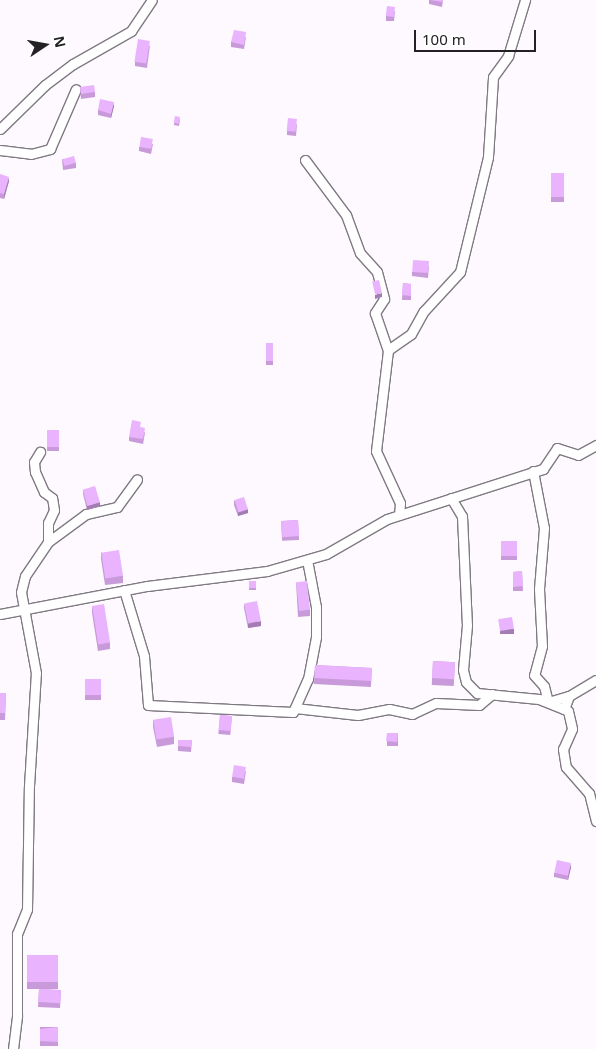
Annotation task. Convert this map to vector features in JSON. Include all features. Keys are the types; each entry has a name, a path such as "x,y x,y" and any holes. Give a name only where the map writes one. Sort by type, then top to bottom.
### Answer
{"street":[{"path":"0,130 45,84 73,64 131,31 152,0"},
{"path":"388,350 411,334 424,311 460,272 473,231 488,157 493,77 508,56 525,0"},
{"path":"0,150 31,154 50,149 76,89"},
{"path":"305,160 314,168 346,215 360,253 376,272 384,299 375,313 388,350 376,451 400,503 399,515"},
{"path":"0,614 124,590 267,571 307,560 326,554 399,515 543,469 558,448 578,455 596,445"},
{"path":"40,452 34,462 35,472 44,492 52,498 54,510 48,523 48,542"},
{"path":"533,472 544,528 539,589 542,646 534,675 544,686 548,702"},
{"path":"13,1049 17,1015 17,934 27,909 29,786 36,674 21,592 25,576 48,542 86,514 117,507 138,478"},
{"path":"451,498 462,516 467,625 463,670 466,682 477,693 548,702 568,711 572,729 563,749 566,767 589,793 596,821"},
{"path":"124,590 144,656 148,705 293,712 308,678 316,637 316,607 307,560"},
{"path":"548,702 569,696 596,680"},
{"path":"295,708 358,715 389,709 412,714 436,704 479,705 492,694"},
{"path":"564,709 569,696"}],"building":[{"path":"387,6 395,7 394,17 386,16"},
{"path":"234,30 246,32 244,45 231,42"},
{"path":"138,39 150,41 146,64 134,62"},
{"path":"94,85 95,92 81,94 80,87"},
{"path":"100,99 114,102 111,114 98,110"},
{"path":"175,116 180,117 179,124 174,123"},
{"path":"288,118 297,119 296,132 287,131"},
{"path":"141,137 153,139 151,149 139,147"},
{"path":"74,156 76,163 64,166 62,159"},
{"path":"551,173 564,173 564,197 551,197"},
{"path":"0,174 9,177 4,194 0,193"},
{"path":"413,260 429,261 428,273 412,272"},
{"path":"379,280 382,293 375,294 372,282"},
{"path":"403,283 411,284 411,296 402,295"},
{"path":"266,343 273,343 273,361 266,361"},
{"path":"132,420 141,422 140,427 145,428 143,439 129,437"},
{"path":"47,430 59,430 59,447 47,447"},
{"path":"95,486 100,502 88,506 83,490"},
{"path":"244,497 248,509 239,512 234,500"},
{"path":"298,520 299,536 282,537 281,521"},
{"path":"501,541 517,541 517,556 501,556"},
{"path":"119,550 123,576 105,578 101,553"},
{"path":"522,571 523,586 513,587 513,572"},
{"path":"249,581 256,581 256,588 249,588"},
{"path":"307,581 310,610 299,611 296,582"},
{"path":"257,601 261,621 248,623 244,603"},
{"path":"104,604 110,643 98,644 92,606"},
{"path":"512,617 514,629 500,631 498,619"},
{"path":"433,661 455,662 454,679 432,678"},
{"path":"315,665 372,668 371,681 314,678"},
{"path":"85,679 101,679 101,695 85,695"},
{"path":"0,693 6,693 5,713 0,713"},
{"path":"220,715 232,716 231,731 219,730"},
{"path":"171,717 174,737 156,740 153,720"},
{"path":"387,733 398,733 397,742 386,741"},
{"path":"178,740 192,740 191,747 178,746"},
{"path":"234,765 246,767 244,779 232,777"},
{"path":"557,860 571,863 568,876 554,873"},
{"path":"27,955 58,955 58,982 27,982"},
{"path":"39,989 61,990 60,1003 38,1002"},
{"path":"58,1027 58,1042 40,1041 40,1029"}]}
